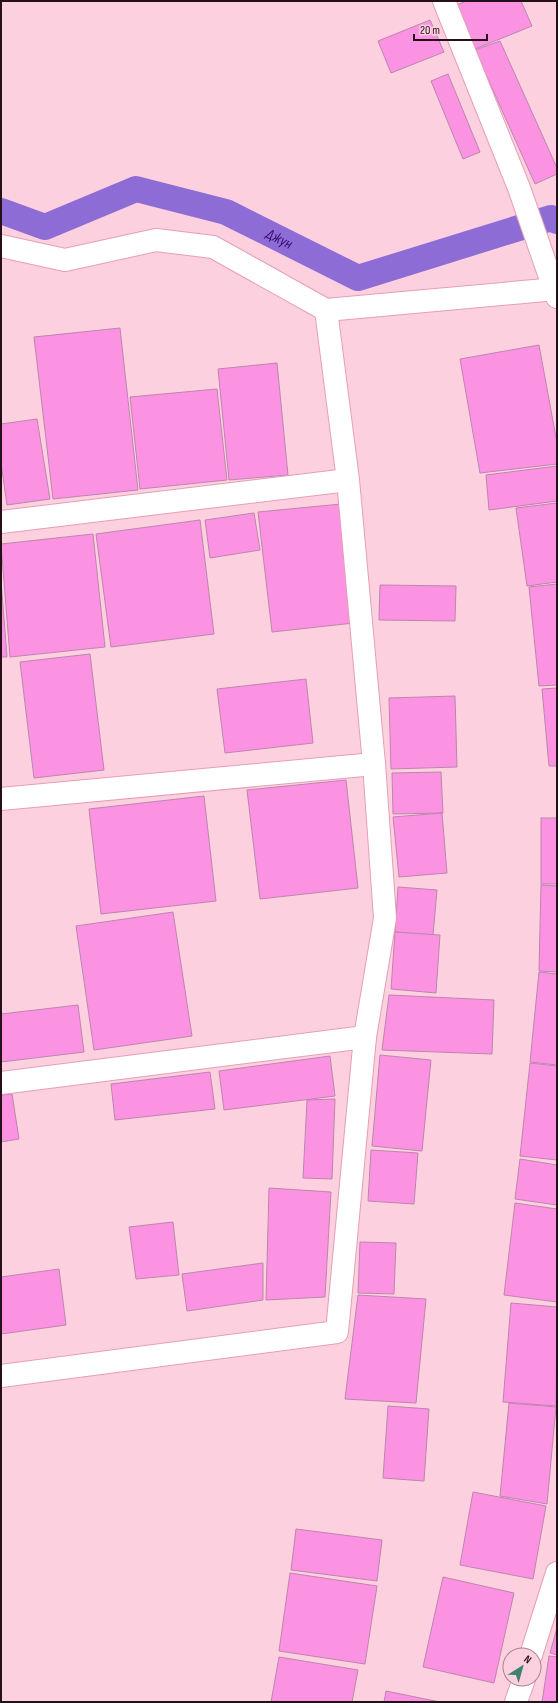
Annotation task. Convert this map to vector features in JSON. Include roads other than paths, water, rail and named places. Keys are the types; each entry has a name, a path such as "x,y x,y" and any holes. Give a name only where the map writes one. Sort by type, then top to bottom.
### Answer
{"street":[{"path":"1,246 65,260 156,240 213,247 326,310 556,293 519,188 444,1"},
{"path":"1,1376 337,1332 365,1037 385,918 374,764 348,480 326,310"},
{"path":"1,522 348,480"},
{"path":"1,799 374,764"},
{"path":"1,1083 365,1037"},
{"path":"534,1647 557,1573"},
{"path":"516,1702 521,1687"}],"waterway":[{"name":"Джун","path":"1,211 45,227 136,189 226,212 358,278 551,218 557,221"}]}
